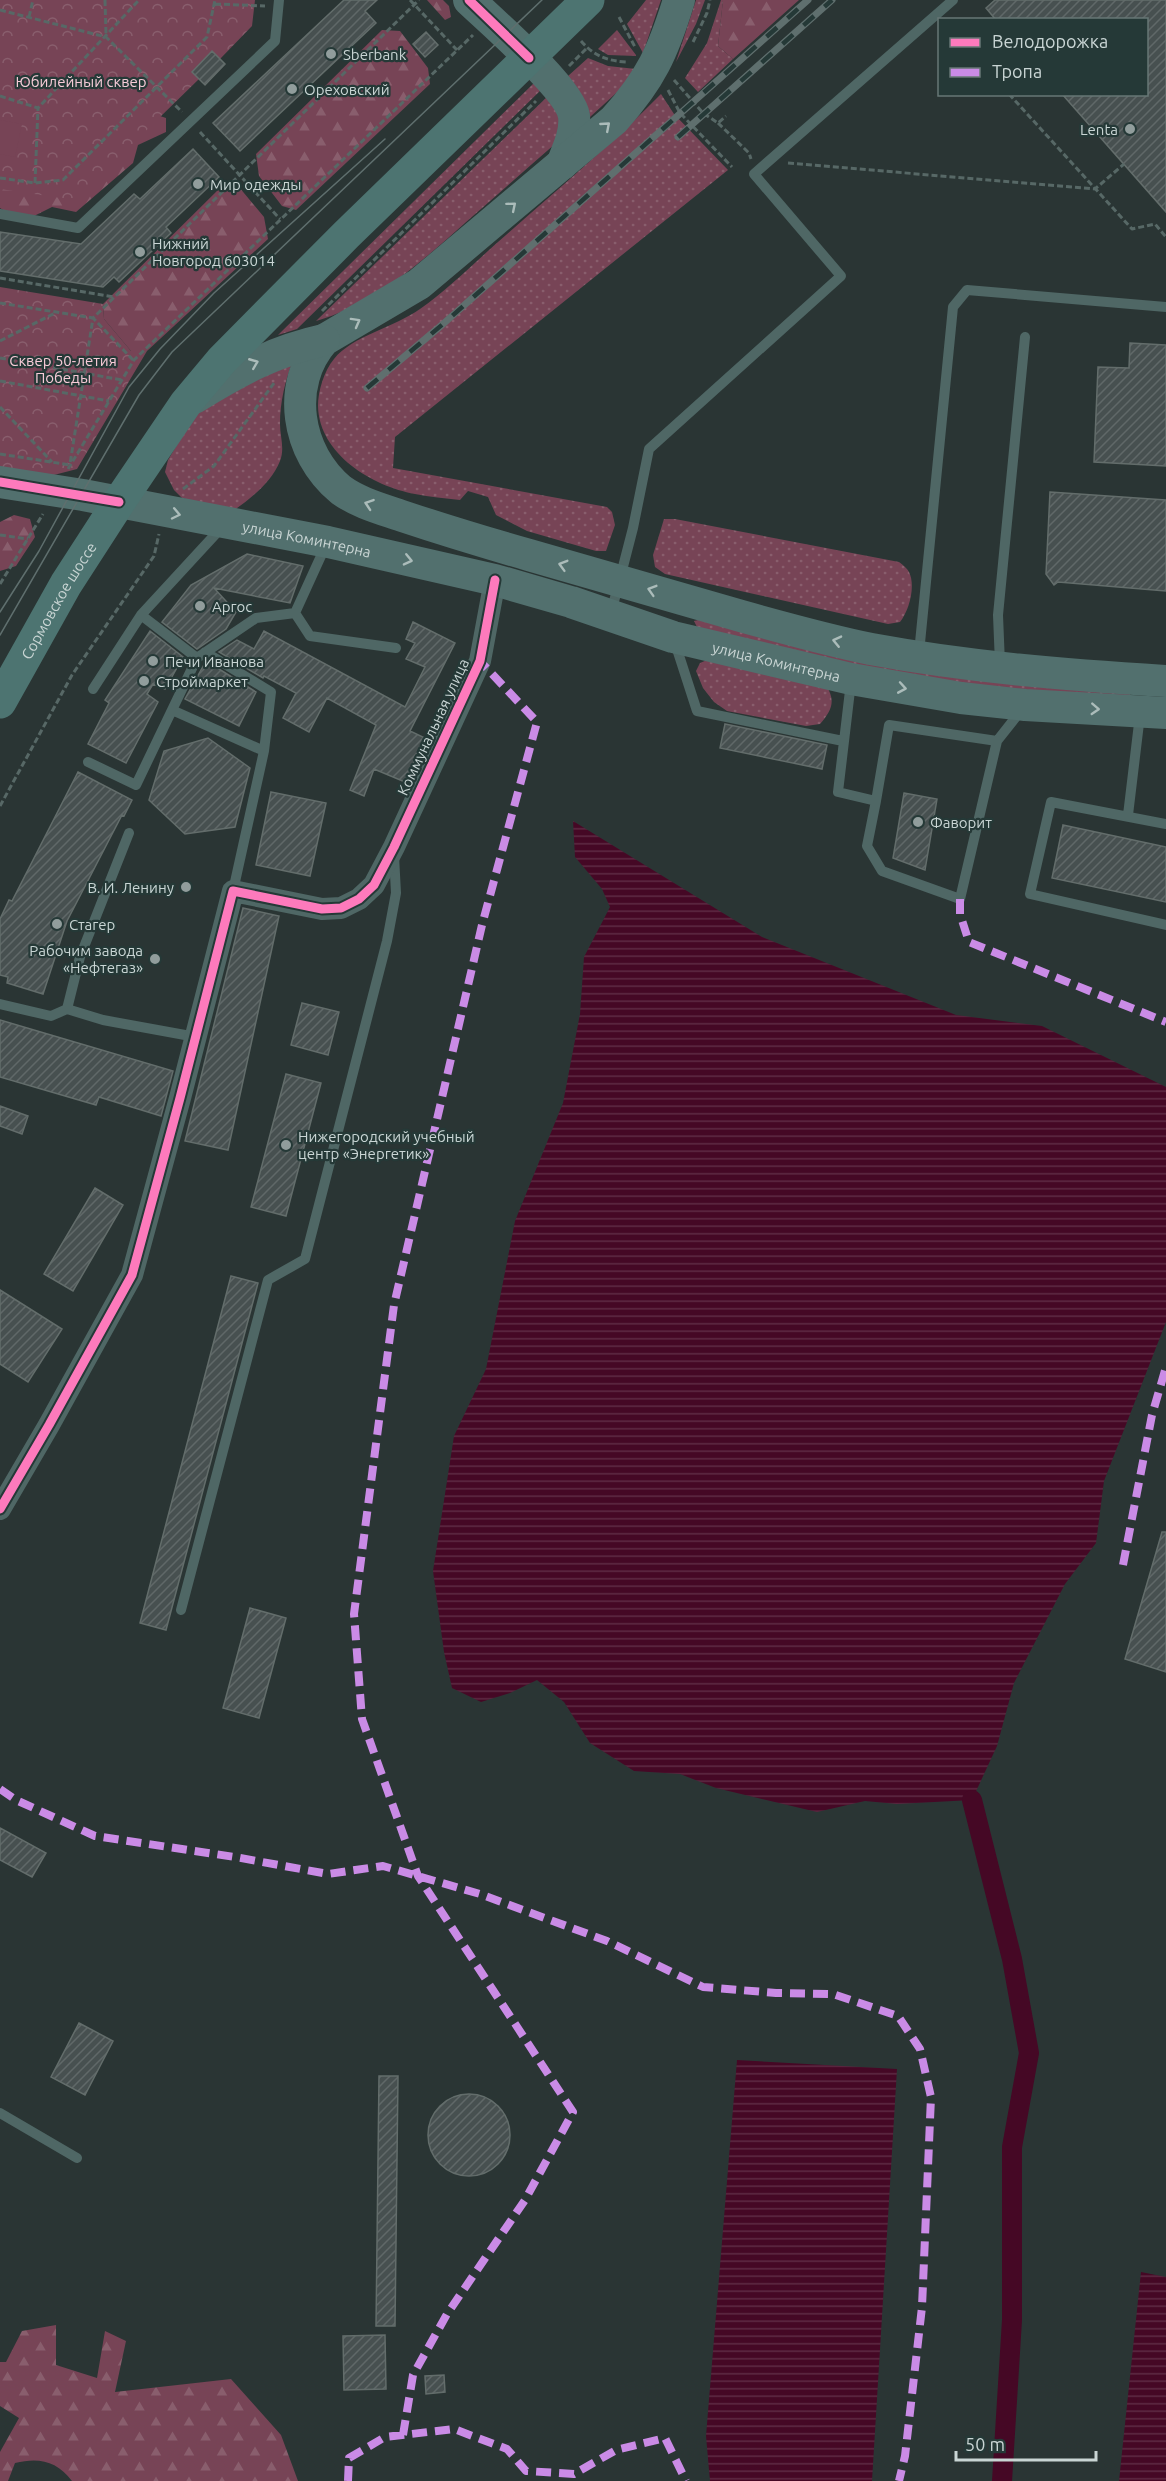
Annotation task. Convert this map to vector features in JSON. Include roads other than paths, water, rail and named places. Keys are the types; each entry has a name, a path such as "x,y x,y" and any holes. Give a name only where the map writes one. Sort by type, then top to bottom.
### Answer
{"main road":[{"path":"119,502 186,403 230,351 588,0"},
{"path":"186,403 245,367 298,345 322,326 419,284 614,120 658,71 679,0"},
{"path":"480,10 555,83 568,99 574,120 573,134 562,164"},
{"path":"322,326 302,383 301,415 305,437 313,457 324,473 358,501 464,537 827,639 919,657 1000,668 1154,681 1153,712"},
{"name":"улица Коминтерна","path":"0,482 328,542 495,580 673,637 852,679 961,698 1025,705 1153,712"},
{"name":"Сормовское шоссе","path":"0,702 66,584 119,502"}],"street":[{"name":"Коммунальная улица","path":"233,891 322,909 341,908 359,899 374,885 394,847 480,661 495,580"},
{"path":"0,1509 132,1275 233,891"}],"lane":[{"path":"610,615 633,528 649,448 841,276 754,174 953,0"},
{"path":"0,214 78,228 275,41 279,4"},
{"path":"919,657 953,307 967,290 1166,307"},
{"path":"1000,668 998,615 1025,337"},
{"path":"93,689 141,615 225,524"},
{"path":"295,613 328,542"},
{"path":"295,613 310,636 396,648"},
{"path":"88,762 136,785 201,655 256,618 295,613"},
{"path":"141,615 201,655 271,692 264,752 233,891"},
{"path":"673,637 697,711 843,741"},
{"path":"852,679 838,792 876,801"},
{"path":"997,741 889,725 867,846 882,871 960,899 997,741 1025,705"},
{"path":"172,710 264,752"},
{"path":"1128,815 1153,712"},
{"path":"1166,824 1052,802 1030,894 1166,925"},
{"path":"67,1009 80,957 129,833"},
{"path":"181,1610 268,1281 305,1259 387,941 396,893 394,847"},
{"path":"0,1004 51,1016 67,1009 103,1020 196,1037"},
{"path":"0,2112 77,2158"}],"waterway":[{"path":"972,1800 1012,1959 1029,2053 1012,2147 1012,2320 1002,2481"}],"tram line":[{"path":"0,635 139,395 172,352 542,0"},
{"path":"0,612 39,551 129,387 160,349 214,293 385,139"}],"railway":[{"path":"367,388 443,324 808,0"},
{"path":"678,137 832,0"}],"place":[{"name":"Sberbank","path":"331,54"},
{"name":"Ореховский","path":"292,89"},
{"name":"Lenta","path":"1130,129"},
{"name":"Мир одежды","path":"198,184"},
{"name":"Нижний Новгород 603014","path":"140,252"},
{"name":"Аргос","path":"200,606"},
{"name":"Печи Иванова","path":"153,661"},
{"name":"Строймаркет","path":"144,681"},
{"name":"Фаворит","path":"918,822"},
{"name":"В. И. Ленину","path":"186,887"},
{"name":"Стагер","path":"57,924"},
{"name":"Рабочим завода «Нефтегаз»","path":"155,959"},
{"name":"Нижегородский учебный центр «Энергетик»","path":"286,1145"}],"park label":[{"name":"Юбилейный сквер","path":"81,81"},
{"name":"Сквер 50-летия Победы","path":"63,368"}]}
